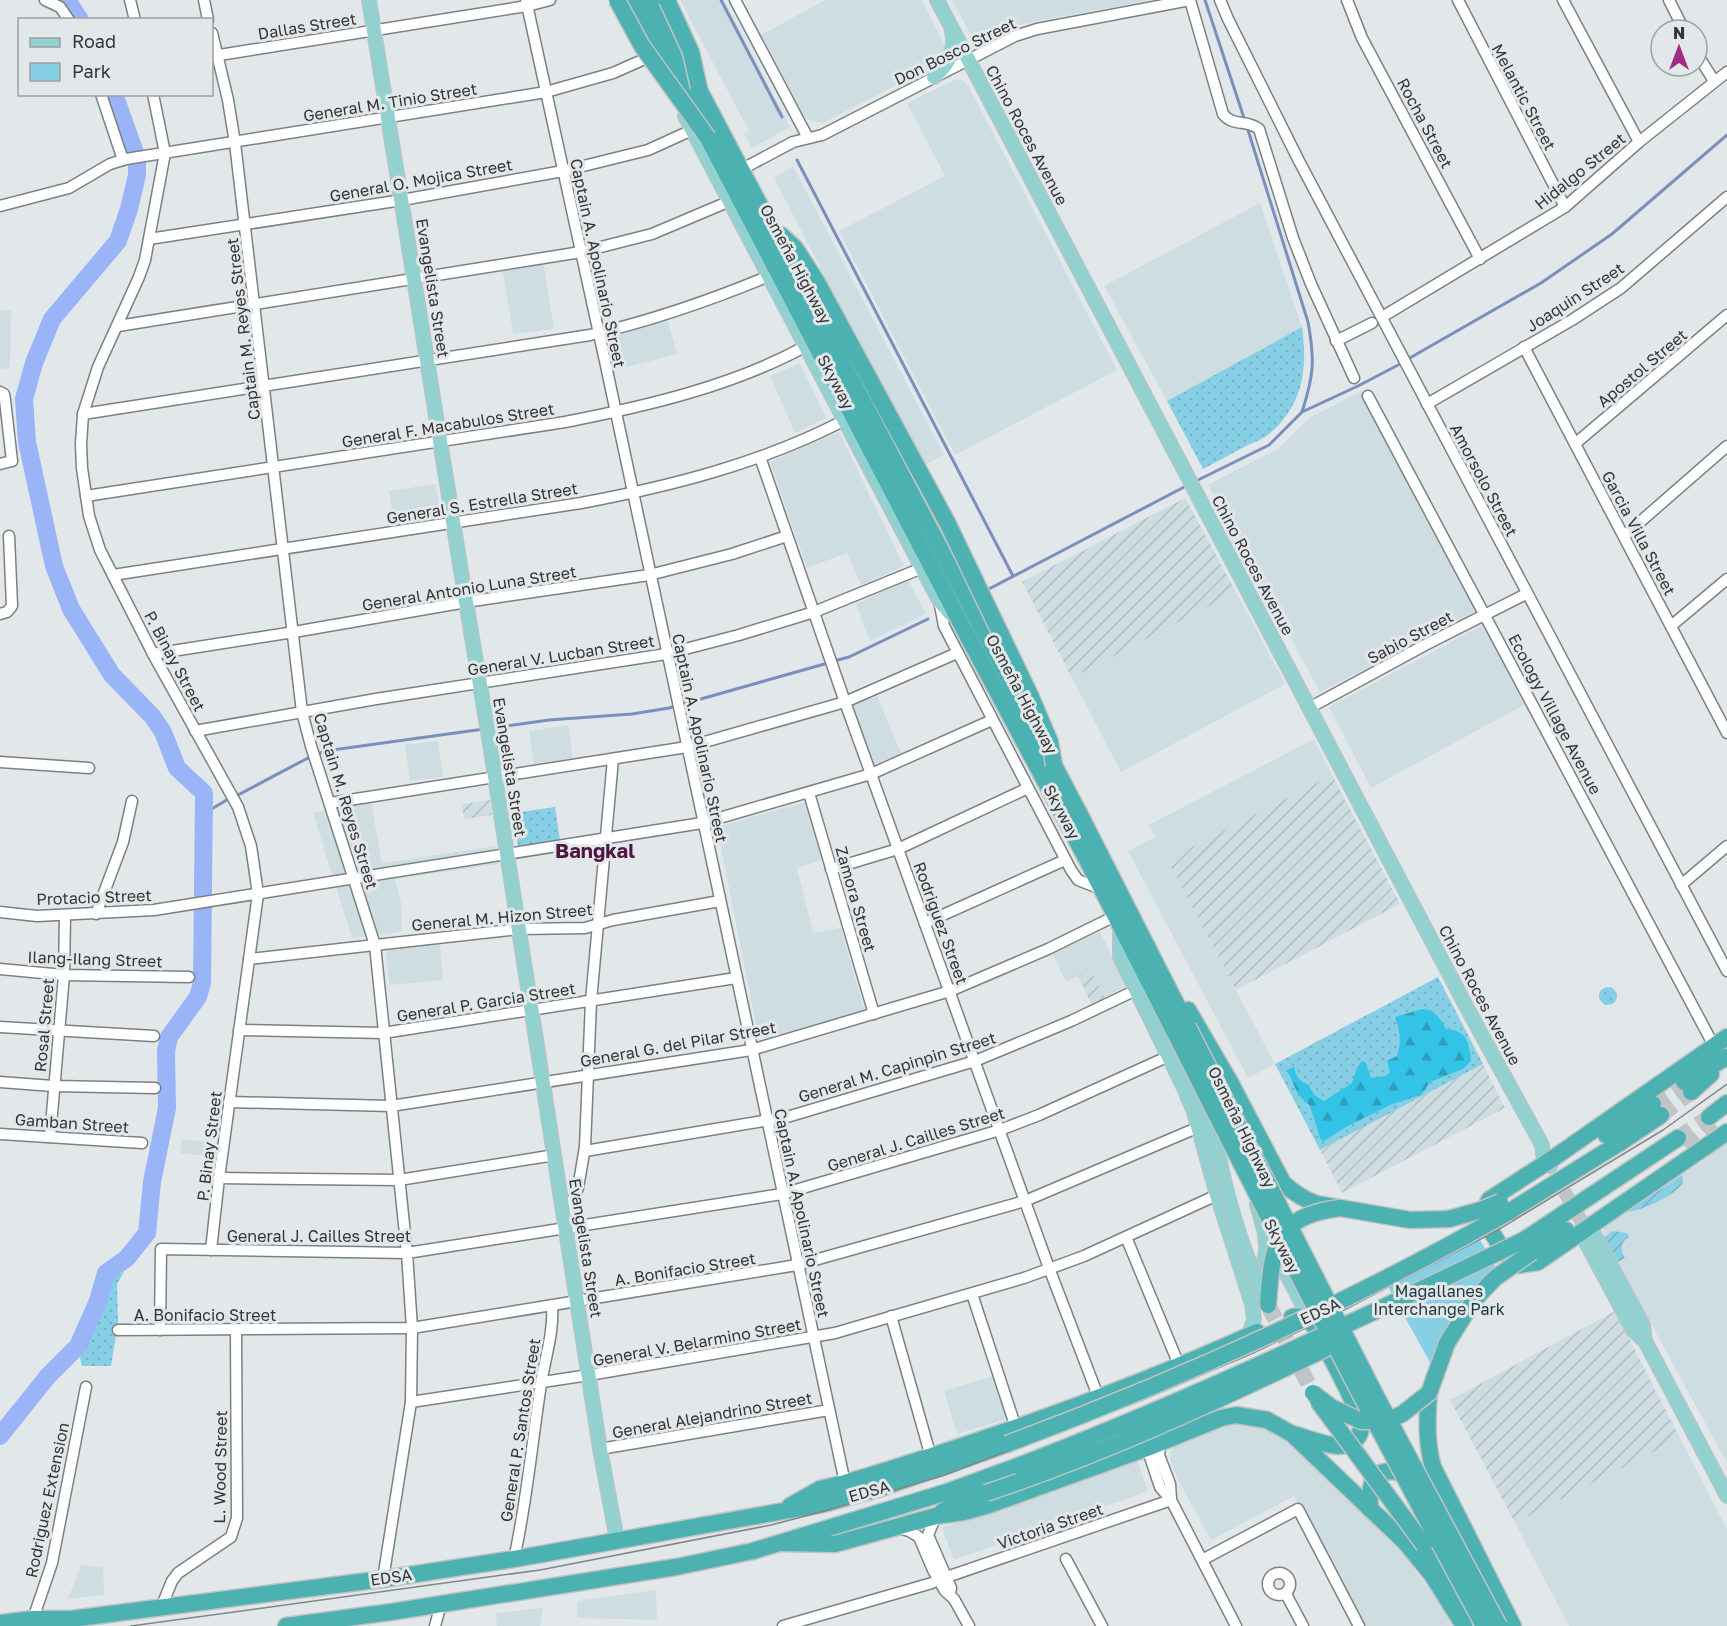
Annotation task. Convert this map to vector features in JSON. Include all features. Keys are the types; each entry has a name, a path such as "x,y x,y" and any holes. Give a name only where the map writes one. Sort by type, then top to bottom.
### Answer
{"highway":[{"path":"617,0 642,46 708,138"},
{"name":"Skyway","path":"636,0 1086,858 1271,1225 1390,1453 1484,1626"},
{"name":"Skyway","path":"652,0 1054,765 1376,1396 1500,1626"},
{"path":"667,0 691,52 699,88"},
{"path":"781,235 795,248 817,282 948,524 989,606 1050,742 1054,765"},
{"path":"1168,976 1230,1082 1283,1183 1299,1196 1311,1202 1410,1220 1438,1221 1503,1207"},
{"path":"1721,1041 1553,1162 1489,1200 1483,1215 1504,1251 1519,1265 1538,1262 1720,1124 1727,1103"},
{"path":"1687,1087 1727,1058"},
{"name":"EDSA","path":"0,1623 41,1623 383,1579 514,1559 823,1504 880,1488 1007,1444 1139,1393 1278,1331 1389,1277 1503,1207 1618,1144 1657,1109"},
{"path":"1500,1626 1434,1485 1427,1431 1430,1393 1447,1343 1465,1312 1528,1246 1609,1203 1682,1143"},
{"path":"1268,1305 1273,1253 1285,1231 1308,1215 1340,1208"},
{"name":"EDSA","path":"286,1626 386,1618 441,1604 676,1567 782,1543 826,1527 948,1492 1090,1438 1528,1246"},
{"path":"781,1511 820,1489 932,1457 1098,1396 1127,1389 1295,1316 1308,1319 1315,1327 1354,1405 1361,1427 1354,1442 1338,1446 1292,1434"},
{"path":"936,1515 956,1503 1106,1448 1283,1370 1323,1350 1364,1317"},
{"path":"1430,1393 1396,1418 1374,1422 1355,1419 1330,1407 1313,1393 1446,1576 1475,1626"},
{"path":"1354,1405 1411,1476"},
{"path":"936,1515 964,1512 989,1505 1221,1418 1236,1415 1267,1420 1292,1434 1405,1542 1421,1561 1464,1626"},
{"path":"1370,1509 1370,1487 1373,1479 1380,1473 1396,1471 1434,1485 1513,1626"},
{"name":"EDSA","path":"782,1543 835,1544 936,1515"}],"main road":[{"name":"Evangelista Street","path":"369,0 487,723 600,1449 617,1540"},
{"name":"Osmeña Highway","path":"630,0 692,130 939,600 955,618 1178,1049 1209,1123 1237,1228 1255,1278 1268,1305"},
{"name":"Osmeña Highway","path":"659,0 1084,811 1168,976 1239,1123 1434,1485"},
{"name":"Chino Roces Avenue","path":"937,0 1252,595 1466,1006 1542,1145 1543,1154 1553,1162"},
{"path":"934,77 951,55 953,36 950,27"},
{"name":"Osmeña Highway","path":"1120,933 1120,957 1184,1088 1199,1127 1217,1195 1254,1312 1249,1336"},
{"path":"1239,1123 1248,1173 1264,1230 1266,1252 1260,1269 1253,1274 1241,1273"},
{"path":"1586,1226 1633,1330 1645,1341 1727,1496"},
{"path":"1264,1230 1303,1309 1315,1327"}],"street":[{"path":"45,0 60,7 68,18"},
{"path":"130,0 134,18"},
{"path":"204,0 208,18"},
{"name":"Dallas Street","path":"214,56 550,0"},
{"path":"735,0 808,138"},
{"path":"1190,0 1223,114 1234,123 1252,124 1258,129 1293,238 1353,378"},
{"name":"Don Bosco Street","path":"746,167 794,142 829,131 1015,36 1037,29 1157,3 1190,0"},
{"name":"Amorsolo Street","path":"1220,0 1377,320 1405,361 1727,971"},
{"name":"Rocha Street","path":"1347,0 1362,38 1480,259"},
{"name":"Melantic Street","path":"1458,0 1565,207"},
{"path":"1563,0 1639,142"},
{"path":"1669,0 1678,18"},
{"name":"Captain A. Apolinario Street","path":"526,3 845,1483"},
{"name":"General M. Tinio Street","path":"0,206 69,188 110,164 125,160 546,92 592,80 656,54"},
{"name":"Captain M. Reyes Street","path":"214,56 228,100 235,143 302,712 375,945 407,1253 412,1328 411,1402 383,1579"},
{"name":"Hidalgo Street","path":"1336,341 1377,320 1565,207 1639,142 1727,72"},
{"path":"1709,73 1714,81"},
{"path":"102,96 125,160"},
{"name":"P. Binay Street","path":"153,96 165,153 149,239 139,277 96,373 83,414 81,444 86,496 93,530 153,654 238,807 251,846 258,894 211,1250"},
{"name":"General O. Mojica Street","path":"149,239 402,200 563,171 648,150 692,130"},
{"name":"Joaquin Street","path":"1427,404 1572,320 1621,288 1727,197"},
{"path":"118,326 581,252 652,234 730,201"},
{"path":"83,414 598,333 720,297 769,276"},
{"name":"Apostol Street","path":"1576,443 1727,315"},
{"name":"General F. Macabulos Street","path":"86,496 274,468 615,412 694,391 765,367 806,346"},
{"name":"Garcia Villa Street","path":"1524,347 1671,626 1723,716 1727,733"},
{"path":"0,392 4,394 5,400 6,463"},
{"name":"Ecology Village Avenue","path":"1368,396 1721,1041"},
{"name":"General S. Estrella Street","path":"113,575 632,494 679,483 760,457 796,444 845,420"},
{"path":"1624,536 1727,446"},
{"name":"Rodriguez Street","path":"760,457 844,702 1049,1269 1098,1396"},
{"path":"0,614 7,612 12,606 9,536"},
{"name":"General Antonio Luna Street","path":"153,654 466,602 649,575 732,554 787,536"},
{"name":"General V. Lucban Street","path":"195,731 666,654 814,612 922,568"},
{"path":"1671,626 1727,579"},
{"name":"Sabio Street","path":"1309,708 1425,645 1526,594"},
{"name":"Osmeña Highway","path":"939,600 941,620 1065,860 1078,880 1096,887"},
{"path":"330,803 687,747 844,702 957,653"},
{"name":"Protacio Street","path":"0,912 37,916 154,910 702,823 871,774 992,720"},
{"path":"566,1222 578,1188 585,1151 591,1001 613,759"},
{"path":"0,762 89,768"},
{"path":"831,869 898,849 1028,788"},
{"name":"Zamora Street","path":"809,793 874,1014"},
{"path":"96,914 123,842 132,801"},
{"path":"1681,885 1727,846"},
{"path":"925,923 1065,860"},
{"name":"General M. Hizon Street","path":"249,959 519,930 585,928 720,901"},
{"name":"Rosal Street","path":"50,1137 64,975 65,915"},
{"name":"General G. del Pilar Street","path":"229,1102 391,1106 752,1050 950,991 1037,954 1112,918"},
{"name":"Ilang-Ilang Street","path":"0,969 64,975 189,977"},
{"name":"General P. Garcia Street","path":"239,1030 383,1033 736,978"},
{"name":"General M. Capinpin Street","path":"585,1151 787,1117 975,1061 1071,1021 1136,990"},
{"path":"0,1027 154,1036"},
{"name":"General J. Cailles Street","path":"160,1330 160,1249 407,1253 566,1222 782,1194 999,1130 1039,1115 1169,1056"},
{"path":"0,1082 53,1086 155,1088"},
{"name":"A. Bonifacio Street","path":"118,1330 412,1328 797,1265 1025,1201 1199,1127"},
{"name":"Gamban Street","path":"0,1134 142,1143"},
{"path":"219,1178 399,1180 555,1155"},
{"name":"General V. Belarmino Street","path":"411,1402 813,1338 972,1294 1049,1269 1217,1195"},
{"path":"1126,1237 1179,1365"},
{"path":"972,1294 1016,1428"},
{"name":"General P. Santos Street","path":"514,1559 531,1464 541,1382 552,1323 552,1306"},
{"path":"891,1316 932,1457"},
{"name":"L. Wood Street","path":"161,1608 172,1581 178,1573 231,1537 235,1530 237,1518 236,1330"},
{"name":"Rodriguez Extension","path":"41,1623 86,1387"},
{"name":"General Alejandrino Street","path":"600,1449 829,1410"},
{"path":"1152,1444 1160,1487 1171,1500 1236,1626"},
{"name":"Victoria Street","path":"783,1626 939,1580 1171,1500"},
{"path":"1202,1560 1298,1509 1359,1626"},
{"path":"936,1515 928,1535 939,1580"},
{"path":"895,1527 919,1537 939,1580 951,1588 950,1594 969,1626"},
{"path":"1066,1559 1102,1626"},
{"path":"1286,1594 1303,1626"},
{"path":"435,1626 441,1604"}],"shaded area":[{"path":"680,0 724,0 790,127 752,148 744,134 749,131"},
{"path":"825,0 922,0 948,52 945,60 823,123 808,120 803,115 761,35"},
{"path":"952,0 1146,1 1026,23 987,38 971,35"},
{"path":"957,79 964,81 969,87 1117,370 955,455 839,231 945,176 907,103"},
{"path":"793,166 944,455 923,466 774,178"},
{"path":"1260,203 1302,327 1167,401 1104,286"},
{"path":"543,261 554,329 513,334 502,267"},
{"path":"11,310 10,368 0,369 0,311"},
{"path":"667,318 677,354 615,370 606,335"},
{"path":"800,363 826,418 795,433 770,376"},
{"path":"1361,391 1476,612 1320,692 1208,485 1279,448 1309,418"},
{"path":"839,432 904,566 861,585 847,553 807,568 770,462"},
{"path":"436,484 441,520 394,526 389,491"},
{"path":"1185,498 1236,592 1072,678 1022,582"},
{"path":"908,580 926,614 870,641 856,604"},
{"path":"1236,592 1285,684 1121,772 1072,678"},
{"path":"1483,625 1524,705 1371,788 1329,707"},
{"path":"877,696 901,753 873,765 849,707"},
{"path":"568,725 573,758 534,764 529,731"},
{"path":"1314,739 1332,775 1167,860 1275,1064 1248,1078 1128,851 1155,837 1149,825"},
{"path":"438,741 443,777 410,781 405,745"},
{"path":"1332,775 1400,904 1236,990 1167,860"},
{"path":"490,800 492,815 464,819 462,804"},
{"path":"371,802 382,863 496,846 498,864 395,879 401,903 402,932 352,938 313,813"},
{"path":"806,802 822,860 797,868 813,933 841,928 864,1010 767,1039 758,1035 717,827"},
{"path":"1100,932 1127,986 1105,997 1091,970 1066,982 1053,954"},
{"path":"440,944 443,980 389,985 386,949"},
{"path":"1091,970 1105,997 1091,1004 1078,976"},
{"path":"1483,1064 1505,1108 1342,1193 1320,1150"},
{"path":"182,1139 217,1143 215,1157 180,1153"},
{"path":"1727,1140 1727,1463 1604,1237 1603,1231 1606,1226 1703,1161 1702,1159"},
{"path":"1615,1311 1680,1438 1515,1523 1450,1400"},
{"path":"993,1376 1007,1419 957,1434 944,1391"},
{"path":"1230,1424 1258,1424 1289,1441 1398,1548 1439,1602 1452,1626 1364,1626 1294,1496 1211,1540 1174,1472 1170,1460 1171,1450 1179,1443"},
{"path":"1680,1438 1727,1529 1727,1626 1569,1626 1515,1523"},
{"path":"1136,1457 1148,1491 954,1560 942,1528"},
{"path":"81,1565 103,1567 104,1595 68,1599"},
{"path":"656,1590 657,1620 577,1618 577,1601"},
{"path":"543,1608 540,1626 497,1626 496,1613"}],"green space":[{"path":"1302,327 1303,371 1296,399 1289,411 1267,436 1203,469 1167,401"},
{"path":"555,807 560,840 518,846 514,813"},
{"path":"1438,977 1483,1064 1320,1150 1275,1064"},
{"path":"1604,987 1612,987 1617,992 1615,1003 1604,1005 1599,1000 1599,992"},
{"path":"1422,1009 1437,1015 1446,1029 1463,1035 1468,1043 1471,1061 1463,1069 1430,1082 1421,1095 1392,1104 1344,1128 1324,1141 1321,1140 1310,1106 1298,1094 1287,1070 1294,1067 1298,1078 1309,1085 1314,1095 1324,1101 1352,1083 1362,1061 1366,1063 1371,1078 1386,1076 1390,1072 1387,1061 1397,1056 1400,1046 1395,1017"},
{"path":"1682,1175 1683,1182 1674,1192 1649,1205 1627,1212"},
{"path":"1613,1231 1627,1233 1629,1237 1622,1246 1625,1258 1618,1262 1604,1237"},
{"name":"Magallanes Interchange Park","path":"1478,1236 1502,1279 1469,1323 1452,1354 1442,1384 1387,1285"},
{"path":"124,1272 117,1284 118,1323 111,1366 82,1366 80,1358 110,1280"}],"waterway":[{"path":"67,0 79,18"},
{"path":"721,0 782,117"},
{"path":"1205,0 1245,121"},
{"path":"0,1436 48,1376 78,1346 98,1301 106,1273 127,1258 147,1233 152,1182 167,1108 166,1051 169,1037 198,997 202,983 204,793 177,768 163,732 152,716 112,675 71,609 54,566 27,442 24,399 34,363 52,319 118,241 129,209 137,175 137,158 115,96"},
{"path":"1247,127 1308,322 1312,367 1302,412"},
{"path":"1408,359 1541,283 1612,234 1727,135"},
{"path":"797,160 1013,576"},
{"path":"1194,482 1269,445 1302,412 1402,363"},
{"path":"987,590 1188,485"},
{"path":"834,661 849,657 928,619"},
{"path":"491,728 549,720 632,714 669,708 828,663"},
{"path":"236,796 325,751 484,729"},
{"path":"205,813 230,798"}],"tunnel":[{"path":"1653,1104 1684,1082"},
{"path":"1661,1115 1691,1092"},
{"path":"1678,1138 1709,1117"},
{"path":"1686,1148 1717,1127"},
{"path":"1554,1173 1583,1224"},
{"path":"1268,1305 1313,1393"}],"tram line":[{"path":"131,1626 540,1570 771,1525 945,1475 1140,1401 1251,1354 1344,1310 1496,1231 1663,1130 1727,1084"}],"district":[{"name":"Bangkal","path":"595,850"}]}
